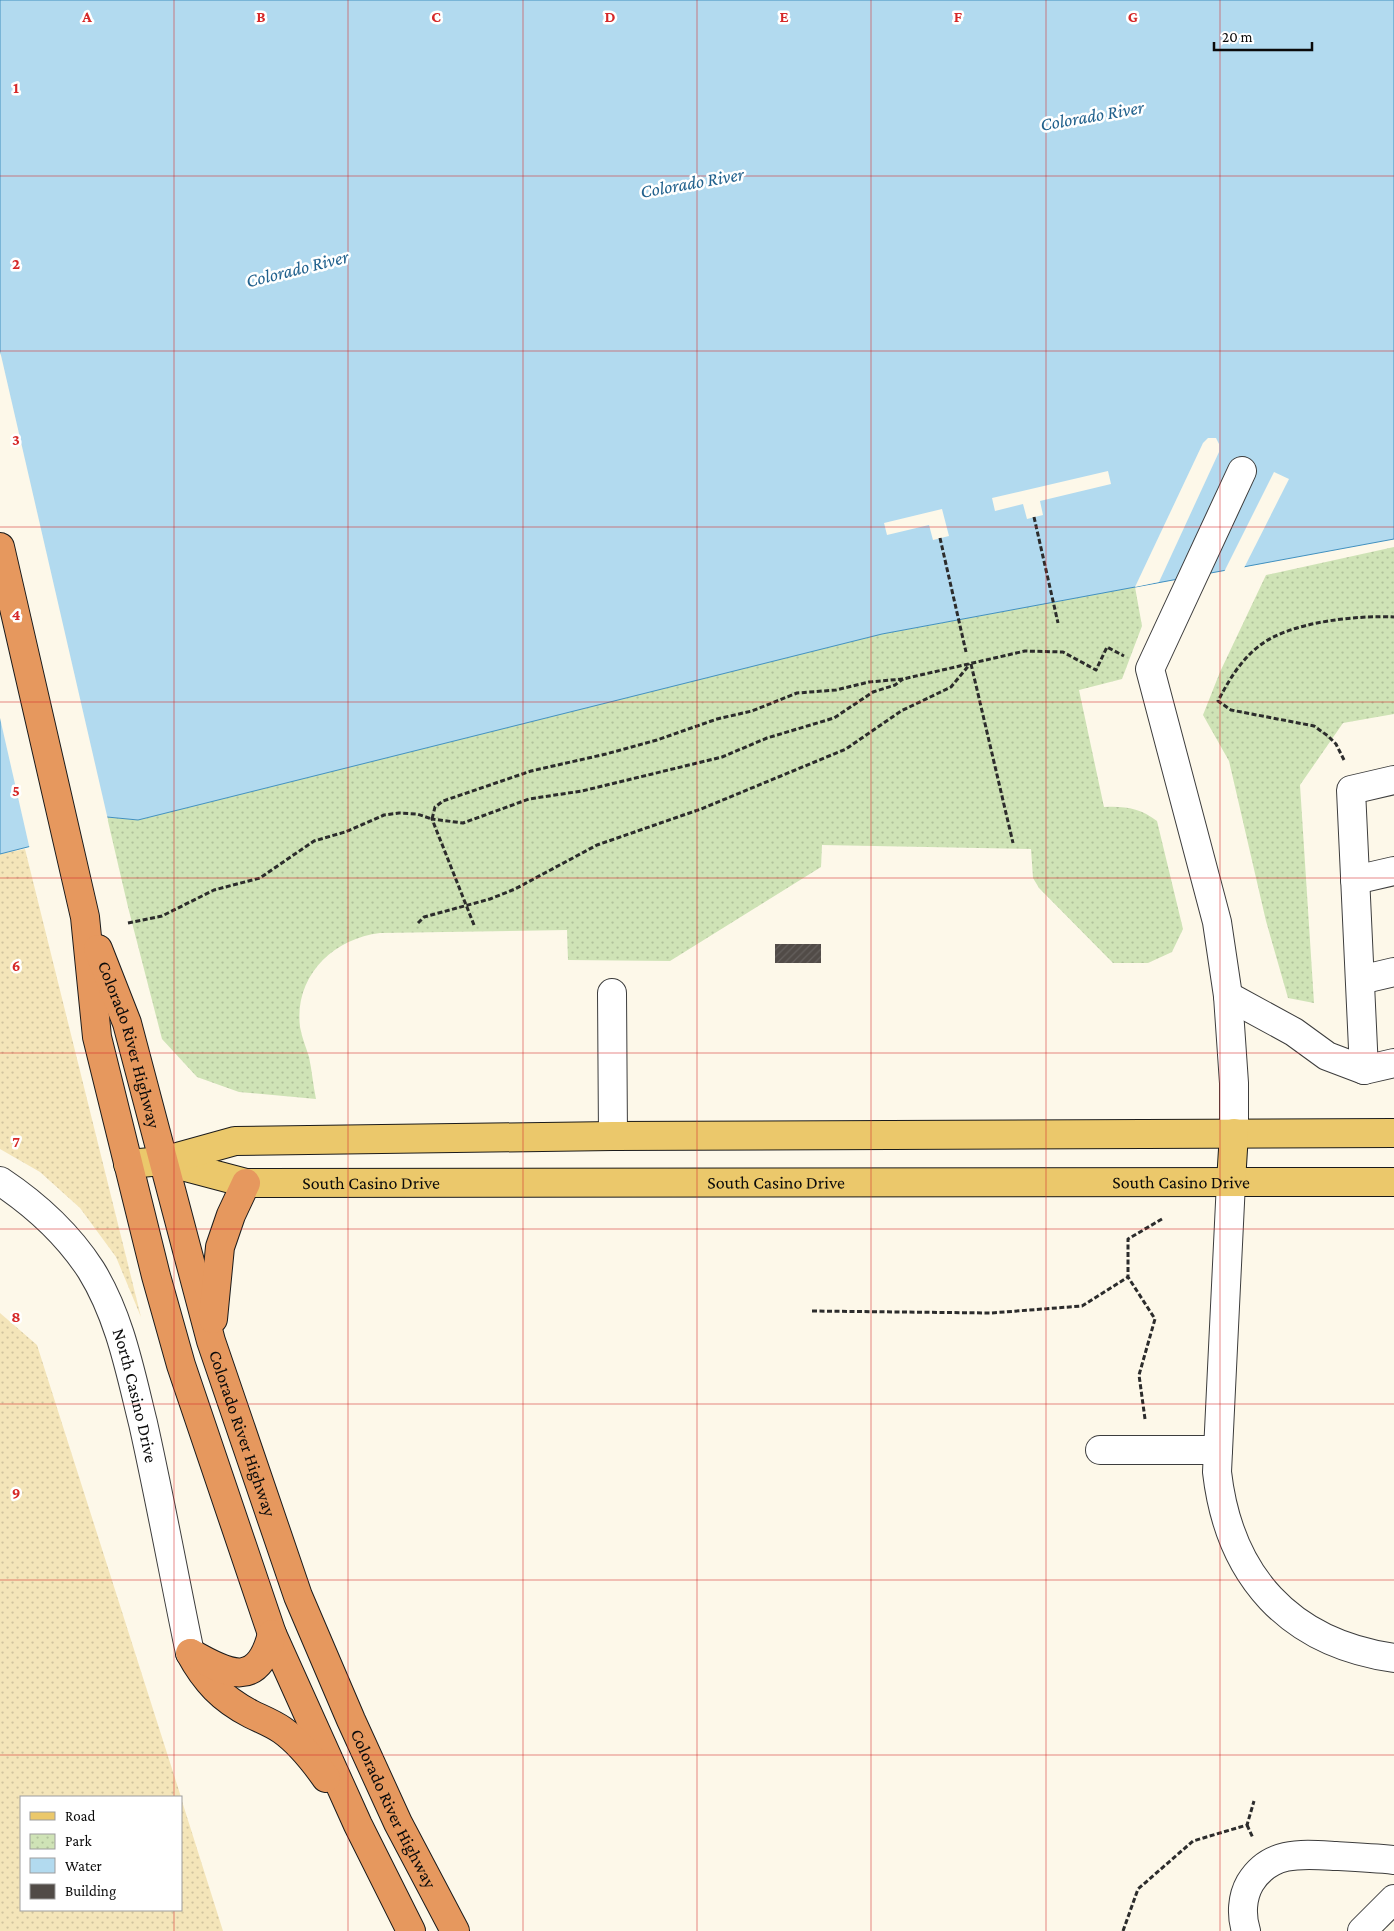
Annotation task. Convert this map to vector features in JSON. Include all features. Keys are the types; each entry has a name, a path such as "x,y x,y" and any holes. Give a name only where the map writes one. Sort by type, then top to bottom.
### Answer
{"highway":[{"name":"Colorado River Highway","path":"0,547 86,917 97,1037 181,1365 272,1634 358,1825 412,1931"},
{"name":"Colorado River Highway","path":"86,917 127,1023 211,1341 298,1596 398,1823 455,1931"},
{"path":"211,1341 220,1247 231,1215 246,1184"},
{"path":"190,1653 228,1672 249,1670 261,1664 267,1654 272,1634"},
{"path":"190,1653 200,1672 212,1688 228,1701 281,1730 296,1742 323,1774 358,1825"}],"main road":[{"path":"1231,1182 1234,1133"},
{"name":"South Casino Drive","path":"128,1164 163,1161 235,1140 613,1136 1394,1133"},
{"name":"South Casino Drive","path":"163,1161 246,1184 1394,1182"}],"street":[{"path":"1234,1133 1234,1083 1228,996 1217,922 1150,668 1242,471"},
{"path":"1364,1070 1351,790 1394,780"},
{"path":"1355,880 1394,871"},
{"path":"1360,980 1394,972"},
{"path":"612,993 613,1136"},
{"path":"1228,996 1294,1032 1327,1056 1364,1070 1394,1063"},
{"name":"North Casino Drive","path":"0,1181 49,1218 71,1243 95,1278 120,1331 157,1488 190,1653"},
{"path":"1231,1182 1217,1472 1224,1519 1243,1562 1256,1582 1289,1615 1328,1640 1372,1655 1394,1658"},
{"path":"1100,1450 1218,1450"},
{"path":"1246,1931 1243,1912 1246,1892 1256,1874 1272,1861 1298,1853 1394,1860"},
{"path":"1362,1931 1394,1900"}],"path":[{"path":"1034,517 1058,623"},
{"path":"940,538 966,652"},
{"path":"1351,790 1342,754 1328,736 1314,726 1240,712 1218,702 1230,677 1245,659 1261,645 1278,636 1339,620 1394,616"},
{"path":"474,924 432,819 435,807 443,801 530,771 657,740 717,719 752,711 797,693 836,690 869,682 903,679 1025,652 1063,652 1096,670 1107,647 1126,657"},
{"path":"970,663 1013,843"},
{"path":"418,922 424,917 466,906 515,889 597,845 701,809 846,749 901,712 951,687 970,663"},
{"path":"128,923 162,916 214,890 260,878 314,841 345,832 384,815 399,813 418,814 432,819 463,823 529,799 582,791 655,772 708,761 767,738 834,718 873,692 895,685 903,679"},
{"path":"1149,1450 1139,1375 1155,1319 1128,1276 1128,1239 1162,1219"},
{"path":"812,1311 991,1313 1082,1306 1128,1276"},
{"path":"1123,1931 1138,1889 1193,1841 1246,1825 1254,1802"}],"sand":[{"path":"25,849 141,1317 116,1257 80,1208 40,1172 0,1149 0,854"},
{"path":"0,1313 37,1345 181,1796 20,1796 20,1911 182,1911 182,1801 223,1931 0,1931"}],"green space":[{"path":"1394,547 1394,714 1343,723 1300,785 1314,1003 1288,998 1266,921 1229,761 1203,715 1220,672 1266,575"},
{"path":"1135,587 1142,626 1122,679 1079,690 1104,807 1132,809 1144,813 1157,821 1183,929 1172,952 1148,963 1113,963 1039,888 1033,878 1031,849 822,845 821,867 670,961 568,960 567,930 380,933 346,943 332,952 320,964 310,977 303,992 300,1009 300,1027 309,1057 316,1099 239,1092 197,1077 162,1039 107,817 138,820 882,634"}],"water":[{"name":"Colorado River","path":"0,0 1394,0 1394,539 882,634 138,820 107,817 67,837 0,854"}],"pier":[{"path":"0,351 108,820 68,839 30,850 0,718"},
{"path":"1208,438 1216,438 1219,444 1219,452 1159,582 1135,587 1203,443"},
{"path":"1108,471 1111,484 1040,501 1043,515 1027,519 1023,504 995,511 992,498"},
{"path":"1274,472 1289,479 1243,570 1223,574"},
{"path":"942,509 949,536 933,540 929,525 887,535 884,523"}],"building":[{"path":"775,944 821,944 821,963 775,963"}]}
